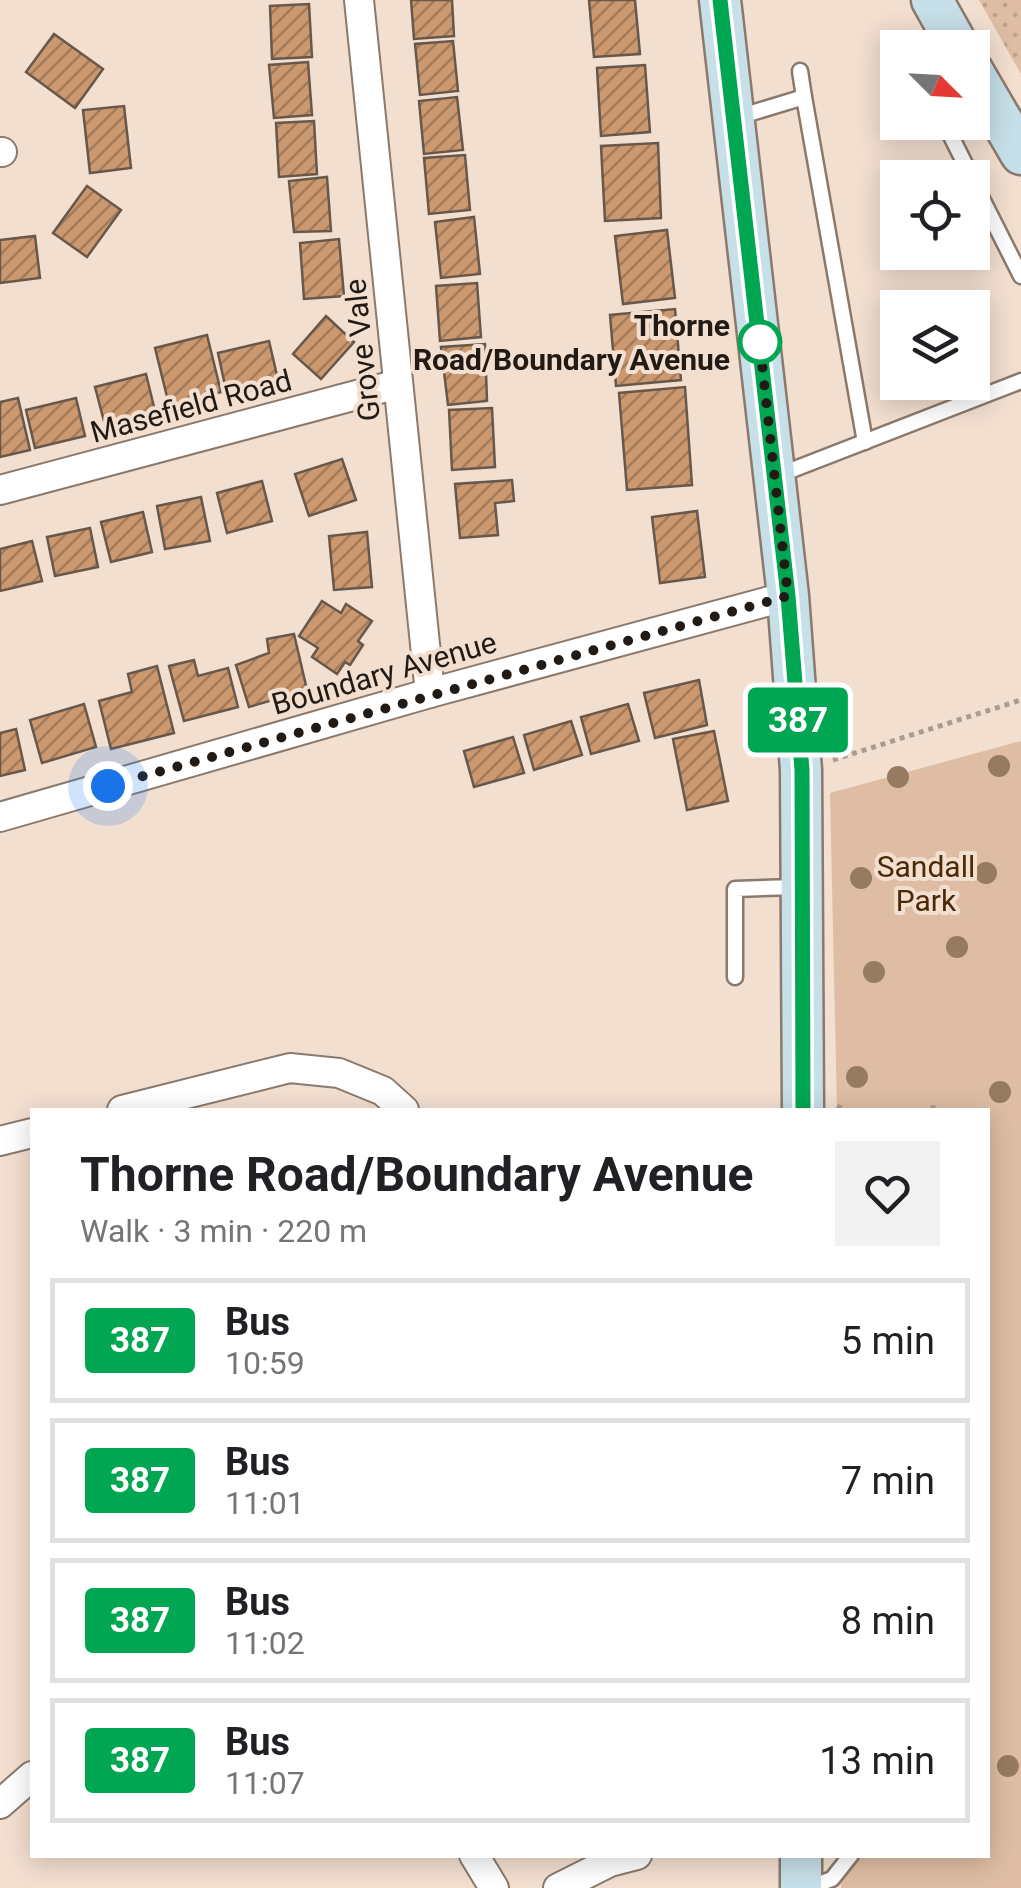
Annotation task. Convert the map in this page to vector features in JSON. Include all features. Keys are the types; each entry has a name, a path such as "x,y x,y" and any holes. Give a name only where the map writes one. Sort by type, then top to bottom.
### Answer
{"street":[{"name":"Grove Vale","path":"359,0 430,694"},
{"path":"720,0 788,596 802,770 802,887 820,1108"},
{"path":"932,0 949,30"},
{"path":"990,101 1021,154"},
{"name":"Masefield Road","path":"0,490 398,384"},
{"name":"Boundary Avenue","path":"0,817 788,596"},
{"path":"137,1108 176,1103 290,1068 339,1073 383,1090 402,1108"},
{"path":"0,1141 30,1134"},
{"path":"0,1804 30,1778"},
{"path":"476,1858 494,1888"},
{"path":"558,1888 625,1858"},
{"path":"802,1858 804,1888"}],"lane":[{"path":"800,71 865,442"},
{"path":"734,118 804,97"},
{"path":"990,214 1021,276"},
{"path":"774,477 1021,382"},
{"path":"735,977 735,889 802,887"},
{"path":"804,1888 832,1879 848,1858"}],"path":[{"path":"802,770 1021,700"}],"green space":[{"path":"979,0 1021,0 1021,74"},
{"name":"Sandall Park","path":"1021,741 1021,1888 841,1888 841,1858 990,1858 990,1108 837,1108 830,793"}],"building":[{"path":"411,0 452,0 454,36 414,39"},
{"path":"589,0 635,0 640,54 594,57"},
{"path":"309,4 312,57 272,59 270,6"},
{"path":"54,34 103,69 75,108 26,72"},
{"path":"453,41 458,91 420,95 415,44"},
{"path":"308,62 312,115 274,118 269,65"},
{"path":"645,65 650,132 601,136 597,68"},
{"path":"457,97 463,150 424,154 419,101"},
{"path":"124,106 131,168 90,173 83,110"},
{"path":"314,121 317,174 279,177 276,123"},
{"path":"658,143 661,218 605,221 601,146"},
{"path":"465,155 470,210 429,214 424,158"},
{"path":"327,177 331,231 294,232 289,181"},
{"path":"87,186 121,210 87,257 53,233"},
{"path":"474,217 480,274 441,278 435,222"},
{"path":"667,230 675,298 623,304 615,236"},
{"path":"35,236 40,278 0,283 0,240"},
{"path":"339,239 344,296 304,299 300,243"},
{"path":"477,283 481,337 440,341 436,286"},
{"path":"675,309 681,380 616,386 610,315"},
{"path":"326,316 354,342 321,379 293,354"},
{"path":"207,335 221,392 169,405 155,348"},
{"path":"269,341 279,384 227,395 218,353"},
{"path":"485,344 487,401 448,405 441,347"},
{"path":"146,374 156,415 106,429 95,387"},
{"path":"685,387 692,485 627,490 619,393"},
{"path":"18,398 30,450 0,457 0,402"},
{"path":"76,398 85,436 35,448 26,410"},
{"path":"492,408 495,467 452,470 449,410"},
{"path":"342,459 356,500 309,516 295,474"},
{"path":"512,480 514,501 495,503 498,535 460,538 455,484"},
{"path":"262,481 272,521 227,533 217,493"},
{"path":"201,497 210,541 165,549 157,506"},
{"path":"697,511 705,577 660,583 652,517"},
{"path":"143,512 152,552 111,562 101,522"},
{"path":"90,528 98,567 55,576 47,537"},
{"path":"367,532 372,587 334,590 329,536"},
{"path":"32,541 42,581 0,591 0,549"},
{"path":"322,601 341,613 346,604 372,621 358,641 363,645 350,665 345,662 337,674 312,657 318,648 299,636"},
{"path":"294,634 307,690 249,707 236,665 269,653 267,639"},
{"path":"194,660 198,676 228,668 238,707 184,721 169,666"},
{"path":"157,666 174,733 111,749 99,701 132,692 128,674"},
{"path":"699,680 707,725 655,738 644,693"},
{"path":"84,704 96,747 42,763 30,720"},
{"path":"628,704 639,741 591,754 581,717"},
{"path":"571,721 582,755 534,770 524,735"},
{"path":"16,729 25,770 0,776 0,733"},
{"path":"714,731 728,801 687,810 673,739"},
{"path":"513,737 524,773 474,787 464,751"}],"bus line":[{"name":"387","path":"720,0 788,596 802,770 803,1108"}],"place":[{"name":"Thorne Road/Boundary Avenue","path":"760,342"}],"route":[{"path":"108,786 788,596 758,328 760,342"}]}
